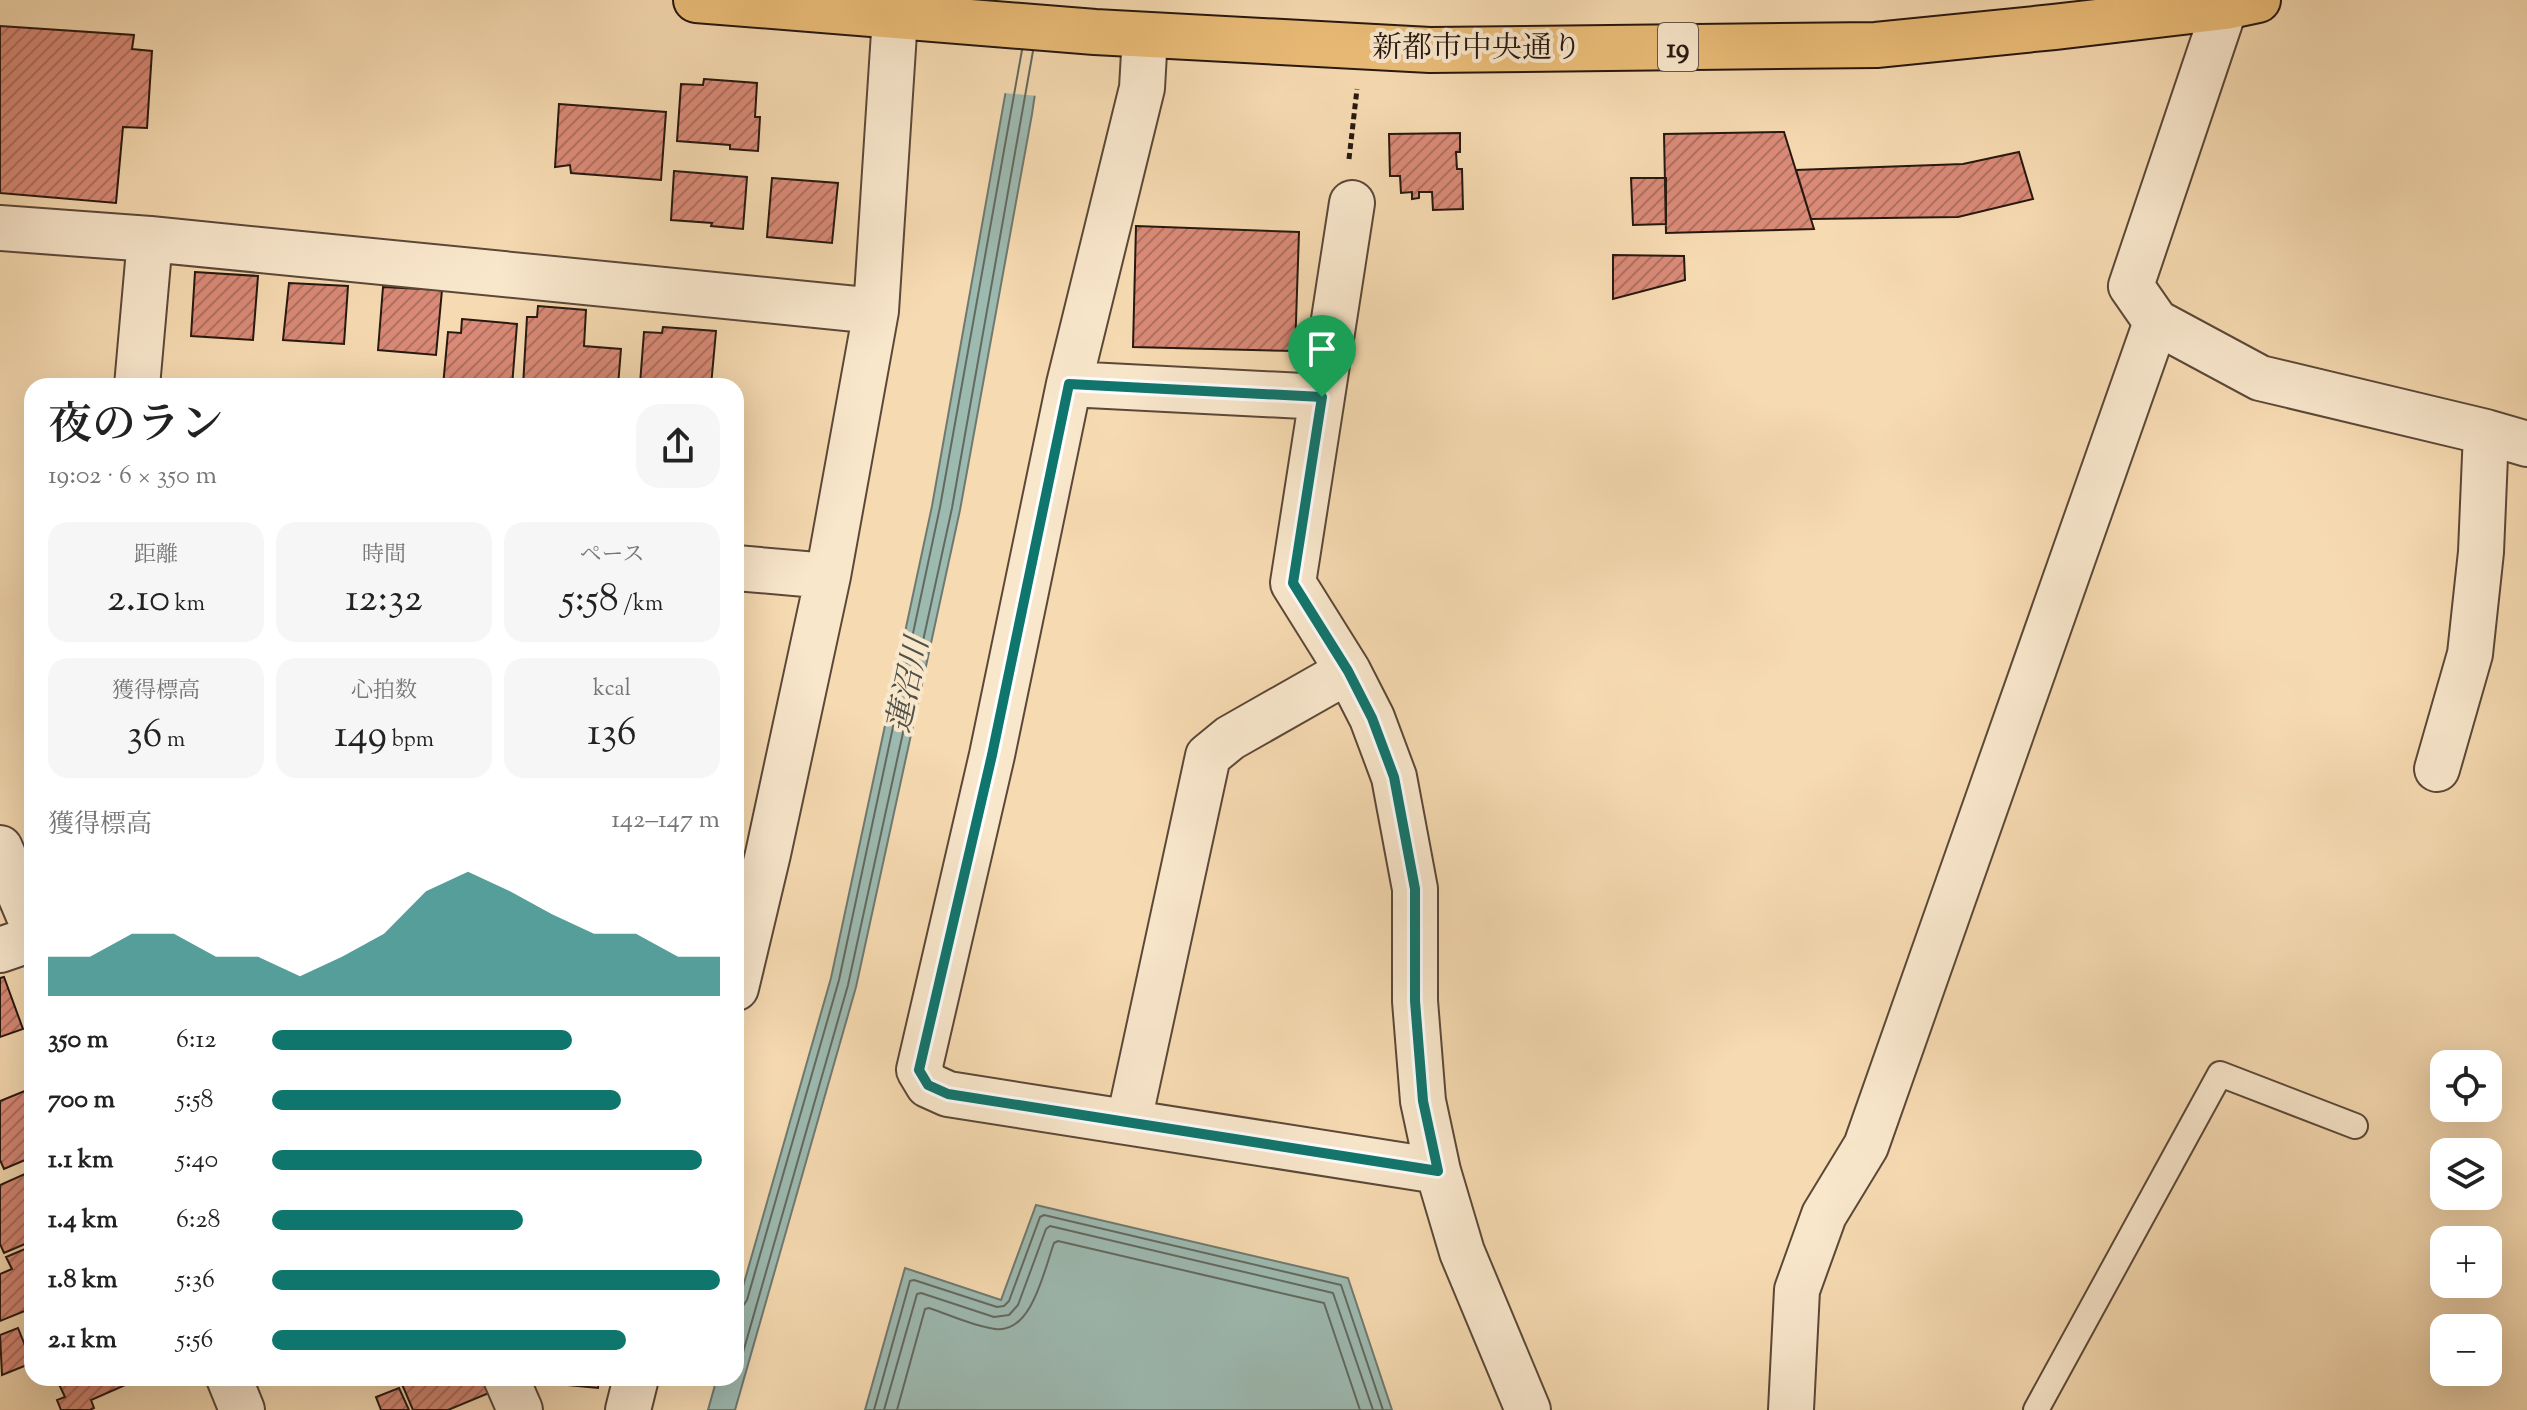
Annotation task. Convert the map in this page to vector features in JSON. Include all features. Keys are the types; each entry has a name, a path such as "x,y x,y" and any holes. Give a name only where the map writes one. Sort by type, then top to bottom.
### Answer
{"main road":[{"name":"新都市中央通り","path":"696,0 1095,32 1430,50 1876,45 2241,3"}],"street":[{"path":"2241,3 2131,286 2156,322 2260,378 2527,444"},
{"path":"744,920 752,853 828,576 876,311 895,17"},
{"path":"1145,35 1142,88 1069,384 992,755 919,1070 928,1085 948,1094 1438,1171"},
{"path":"1352,203 1293,583 1348,671 1372,718 1394,777 1415,889 1415,1001 1422,1086 1438,1171 1462,1252 1528,1410"},
{"path":"0,228 150,239 876,311"},
{"path":"138,378 150,239"},
{"path":"1791,1410 1797,1290 1824,1215 1866,1146 2156,322"},
{"path":"1069,384 1322,397"},
{"path":"2437,769 2470,654 2481,552 2486,432"},
{"path":"744,569 828,576"},
{"path":"1129,1121 1208,756 1230,738 1348,671"},
{"path":"0,848 24,904"},
{"path":"0,950 24,942"},
{"path":"232,1386 242,1410"},
{"path":"510,1386 520,1410"},
{"path":"628,1410 634,1386"}],"lane":[{"path":"2036,1410 2220,1074 2355,1126"}],"path":[{"path":"1352,203 1347,177 1358,84"}],"water":[{"name":"蓮沼川","path":"1022,0 1049,0 1032,114 960,510 856,987 744,1379 744,1283 831,978 932,506"},
{"path":"1036,1205 1348,1278 1392,1410 865,1410 905,1268 1001,1300"},
{"path":"715,1386 742,1386 735,1410 708,1410"}],"pier":[{"path":"1018,0 1053,0 1038,96 1003,93"}],"building":[{"path":"0,26 134,35 132,49 152,51 147,128 123,127 116,203 0,193"},
{"path":"704,79 757,83 755,117 760,117 758,151 730,149 730,145 677,141 681,84 703,85"},
{"path":"559,104 666,112 661,180 571,173 570,165 555,167"},
{"path":"1784,132 1814,229 1666,233 1664,134"},
{"path":"1460,133 1460,152 1456,152 1457,169 1462,169 1463,209 1433,210 1432,192 1419,192 1419,198 1412,199 1412,192 1401,193 1400,176 1390,176 1389,134"},
{"path":"2019,152 2033,199 1958,217 1811,219 1796,170 1963,164"},
{"path":"674,171 747,177 743,229 671,220"},
{"path":"772,178 838,183 832,243 767,237"},
{"path":"1631,178 1666,178 1666,224 1633,225"},
{"path":"1136,226 1299,232 1295,351 1133,347"},
{"path":"1613,255 1684,256 1685,280 1613,299"},
{"path":"195,272 258,276 253,340 191,336"},
{"path":"289,283 348,286 344,344 283,340"},
{"path":"383,287 442,290 436,355 378,350"},
{"path":"538,306 586,310 584,346 621,349 619,378 523,378 527,317 537,317"},
{"path":"462,319 517,324 513,378 444,378 448,332 461,333"},
{"path":"663,327 716,331 712,378 640,378 644,332 662,333"},
{"path":"4,977 23,1029 0,1037 0,978"},
{"path":"24,1091 24,1160 4,1169 0,1160 0,1101"},
{"path":"24,1174 24,1244 4,1253 0,1244 0,1185"},
{"path":"24,1249 24,1311 0,1321 0,1274 12,1269 6,1257"},
{"path":"18,1328 24,1343 24,1366 2,1375 0,1335"},
{"path":"60,1386 123,1386 91,1400 94,1408 90,1410 61,1410 57,1400 65,1397"},
{"path":"403,1386 486,1386 489,1393 448,1410 413,1410"},
{"path":"399,1388 409,1410 381,1410 376,1397"}],"route":[{"path":"1069,384 1322,397 1293,583 1348,671 1372,718 1394,777 1415,889 1415,1001 1423,1101 1438,1171 948,1094 928,1085 919,1070 992,755 1069,384"}]}
